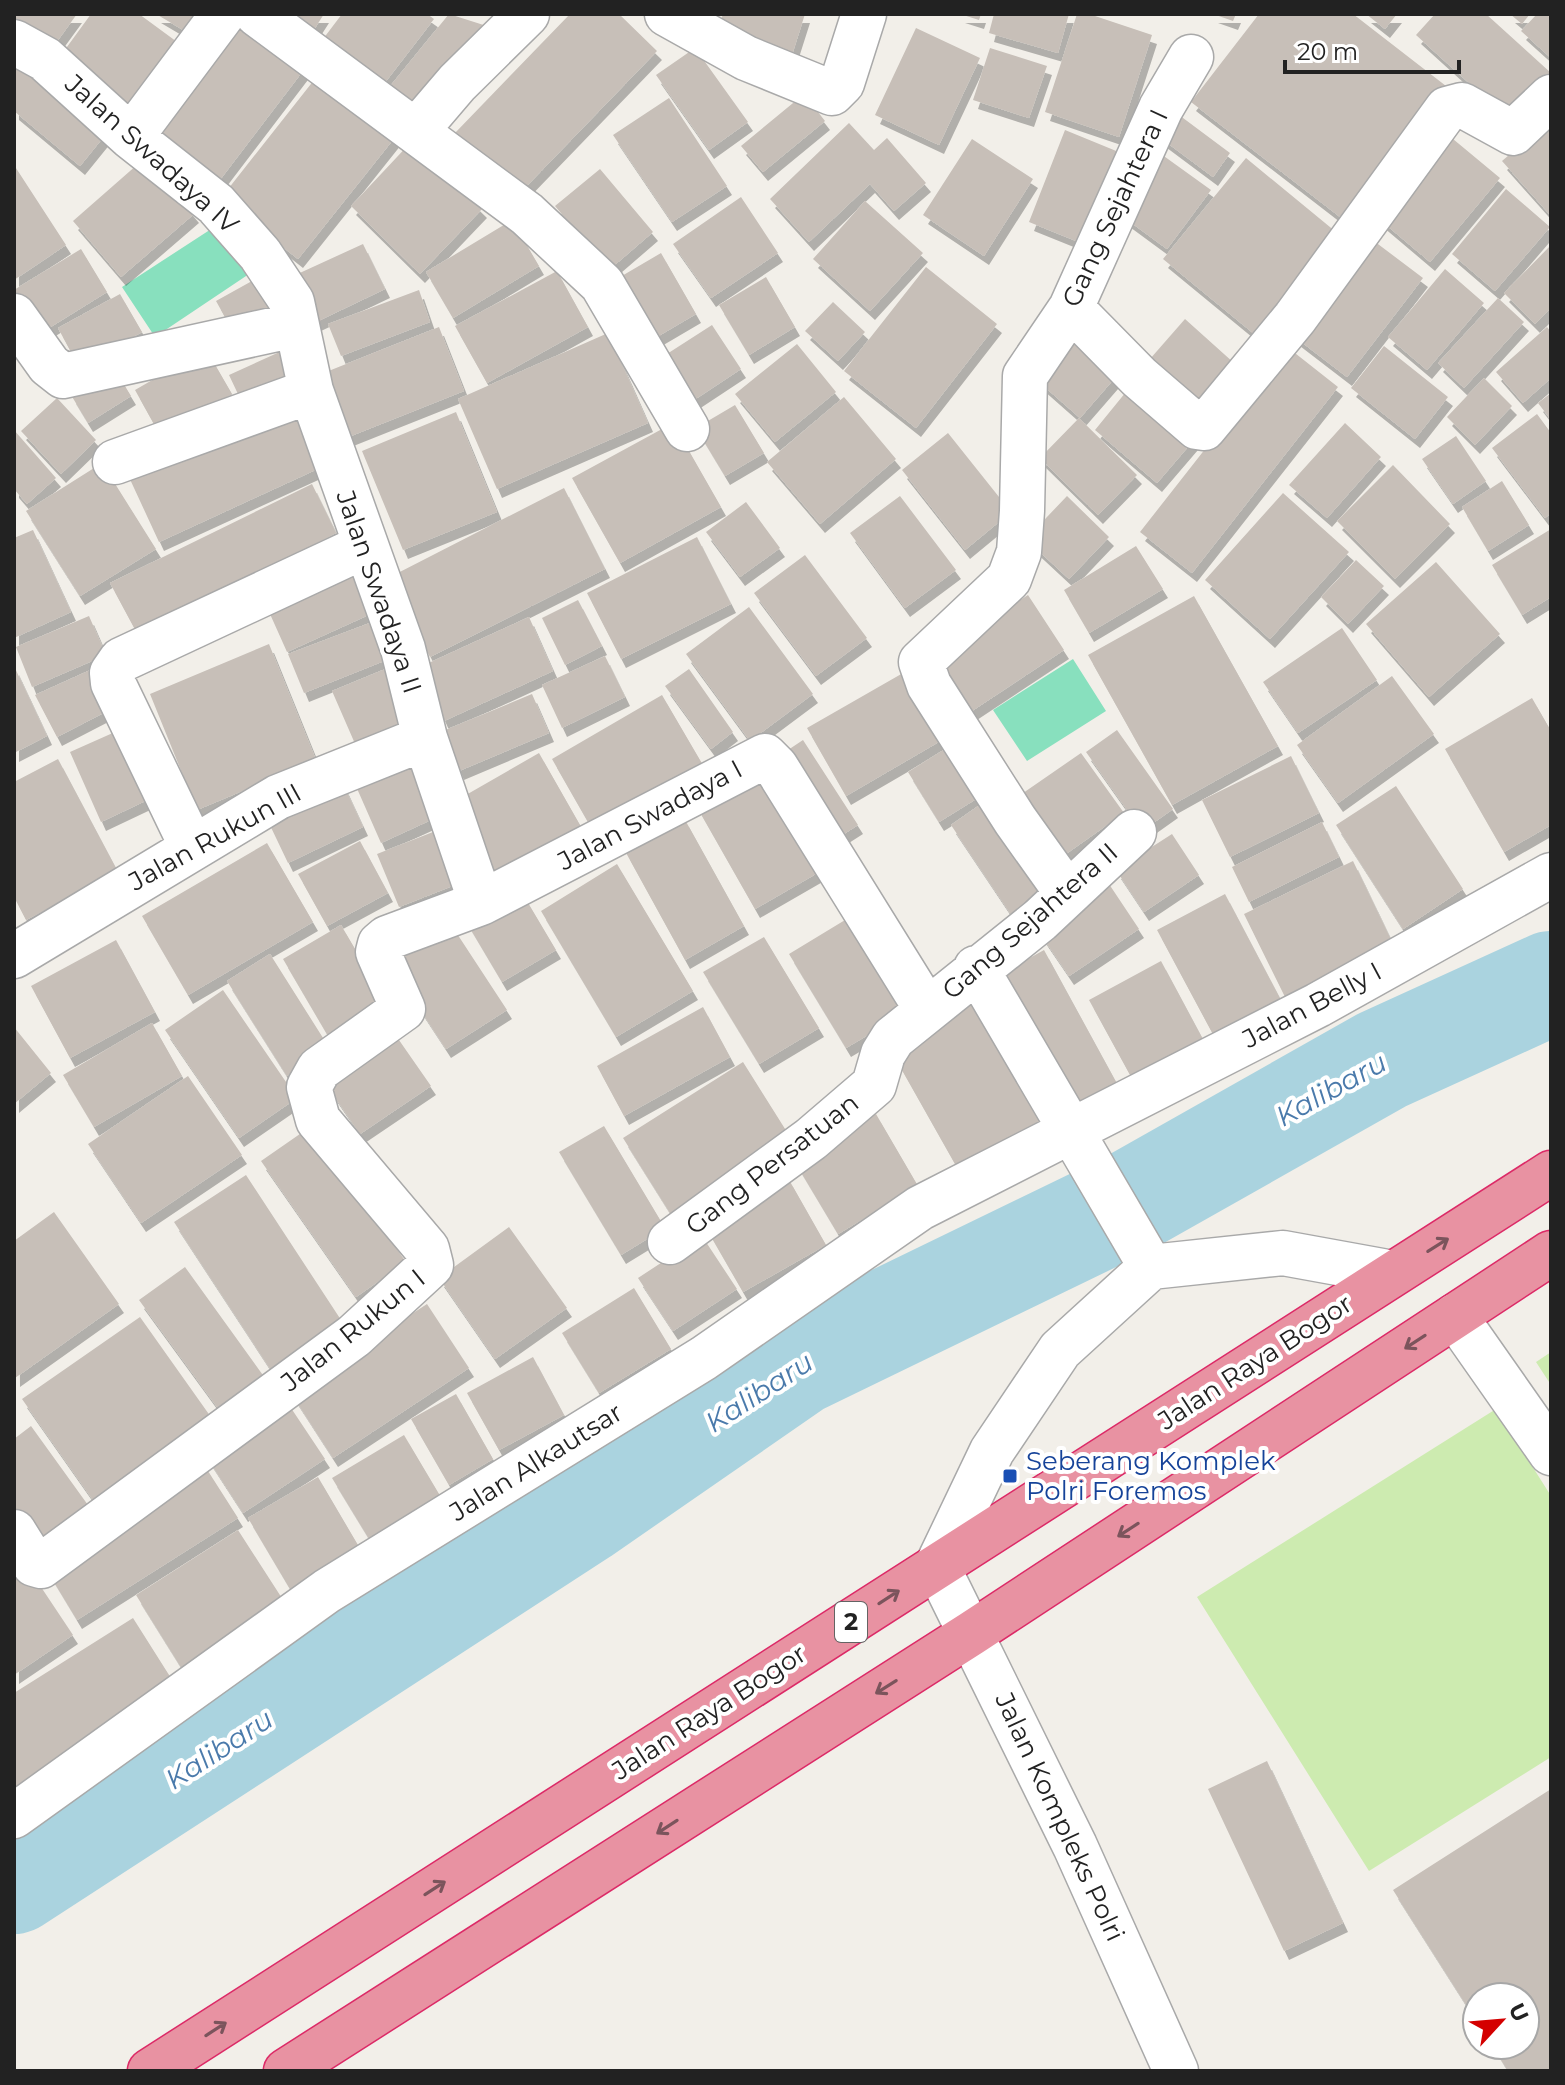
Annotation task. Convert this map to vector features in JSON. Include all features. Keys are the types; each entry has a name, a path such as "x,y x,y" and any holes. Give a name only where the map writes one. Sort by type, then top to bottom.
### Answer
{"highway":[{"name":"Jalan Raya Bogor","path":"150,2071 1551,1173"},
{"path":"286,2071 972,1633 1551,1253"}],"street":[{"path":"131,137 223,14"},
{"path":"257,14 527,214 602,284 687,429"},
{"path":"416,131 457,83 527,14"},
{"path":"667,14 746,58 832,93 842,83 864,14"},
{"name":"Jalan Swadaya IV","path":"14,42 45,59 131,137 225,214 260,254 292,302 295,325"},
{"name":"Gang Sejahtera I","path":"1067,893 1007,808 929,685 921,662 1009,579 1019,552 1025,376 1071,308 1161,108 1191,57"},
{"path":"1071,308 1139,377 1197,427 1204,428 1295,318 1447,109 1462,105 1508,133 1513,133 1551,97"},
{"path":"14,316 49,365 63,376 295,325"},
{"name":"Jalan Swadaya II","path":"295,325 311,391 403,649 425,738 481,903"},
{"path":"115,462 311,391"},
{"path":"192,847 113,683 116,665 365,546"},
{"name":"Jalan Rukun III","path":"14,956 278,797 425,738"},
{"name":"Jalan Swadaya I","path":"481,903 765,756 776,767 927,1010"},
{"name":"Gang Sejahtera II","path":"927,1010 1040,920 1134,832"},
{"name":"Jalan Belly I","path":"1071,1130 1318,1005 1551,875"},
{"name":"Jalan Rukun I","path":"14,1532 34,1564 41,1566 354,1336 427,1272 431,1265 427,1249 318,1120 309,1087 319,1069 403,1009 378,952 380,944 412,927 481,903"},
{"path":"976,968 1151,1267"},
{"name":"Gang Persatuan","path":"670,1242 811,1139 874,1085 883,1054 893,1038 927,1010"},
{"name":"Jalan Alkautsar","path":"14,1816 327,1591 704,1358 920,1208 1071,1130"},
{"path":"937,1566 992,1451 1060,1350 1151,1267 1283,1253 1393,1273"},
{"path":"1455,1316 1551,1453"},
{"name":"Jalan Kompleks Polri","path":"937,1566 1106,1914 1176,2071"}],"green space":[{"path":"222,222 255,270 155,337 122,287"},
{"path":"1073,659 1106,711 1027,761 993,710"},
{"path":"1551,1352 1551,1385 1536,1362"},
{"path":"1496,1409 1551,1496 1551,1757 1369,1871 1197,1597"}],"building":[{"path":"14,14 77,14 50,51 14,25"},
{"path":"91,14 139,14 188,50 136,121 56,62"},
{"path":"156,14 208,14 195,37"},
{"path":"244,14 309,63 213,189 142,135"},
{"path":"267,14 324,14 308,39"},
{"path":"342,14 427,14 434,19 380,89 320,43"},
{"path":"449,14 493,28 416,110 387,90"},
{"path":"570,14 619,14 657,51 518,195 455,133"},
{"path":"723,14 805,14 790,61 716,36"},
{"path":"960,14 981,14 979,20"},
{"path":"994,14 1069,14 1058,53 989,33"},
{"path":"1077,14 1089,14 1152,35 1119,137 1045,112"},
{"path":"1213,14 1236,14 1233,21"},
{"path":"1259,14 1353,14 1446,86 1344,220 1191,102"},
{"path":"1366,14 1397,14 1385,29"},
{"path":"1435,14 1486,14 1551,73 1551,78 1512,122 1416,35"},
{"path":"1510,14 1530,14 1522,24"},
{"path":"1537,14 1551,14 1551,58 1521,31"},
{"path":"916,28 980,58 939,145 875,115"},
{"path":"695,48 748,122 709,150 656,75"},
{"path":"990,48 1047,66 1029,118 973,100"},
{"path":"14,57 110,129 80,166 14,111"},
{"path":"318,75 396,136 298,259 221,198"},
{"path":"804,94 825,121 763,172 741,146"},
{"path":"669,98 727,186 672,222 613,135"},
{"path":"1175,112 1230,153 1213,177 1158,136"},
{"path":"1551,119 1551,216 1502,161"},
{"path":"849,123 874,150 887,138 926,183 894,211 870,184 809,242 770,199"},
{"path":"1065,130 1126,155 1091,247 1029,222"},
{"path":"1447,134 1500,178 1430,262 1378,218"},
{"path":"972,139 1033,179 984,256 923,215"},
{"path":"412,141 482,209 420,274 351,206"},
{"path":"1161,154 1211,190 1167,249 1118,213"},
{"path":"146,157 194,214 121,277 73,221"},
{"path":"1246,158 1336,232 1253,333 1163,259"},
{"path":"14,165 66,245 14,280"},
{"path":"600,169 653,232 609,270 555,206"},
{"path":"1506,189 1550,227 1495,291 1452,254"},
{"path":"741,197 778,253 711,298 673,244"},
{"path":"865,201 923,253 870,311 813,259"},
{"path":"512,220 539,266 453,318 426,272"},
{"path":"1366,235 1423,278 1347,377 1291,334"},
{"path":"363,244 385,289 314,323 291,277"},
{"path":"1551,245 1551,308 1535,324 1504,293"},
{"path":"81,249 107,292 41,333 14,290"},
{"path":"661,253 696,314 650,341 615,280"},
{"path":"926,267 997,324 916,428 844,371"},
{"path":"1445,269 1484,303 1427,370 1388,337"},
{"path":"557,271 588,327 487,383 455,326"},
{"path":"261,276 276,304 231,328 216,301"},
{"path":"766,277 795,327 749,355 719,305"},
{"path":"419,290 430,322 341,356 328,324"},
{"path":"120,294 142,332 79,367 58,328"},
{"path":"1498,298 1524,322 1464,388 1438,363"},
{"path":"833,302 865,332 838,361 805,331"},
{"path":"1185,319 1234,363 1192,410 1143,367"},
{"path":"712,325 741,369 685,406 656,361"},
{"path":"439,327 464,391 346,438 321,374"},
{"path":"1547,327 1551,332 1551,378 1523,403 1496,372"},
{"path":"608,333 648,423 497,489 458,399"},
{"path":"1078,335 1120,372 1080,418 1038,381"},
{"path":"797,344 836,392 775,442 735,394"},
{"path":"1286,346 1338,387 1192,573 1140,532"},
{"path":"1384,346 1448,397 1415,439 1351,388"},
{"path":"206,349 232,394 160,435 135,390"},
{"path":"284,350 301,386 246,411 229,375"},
{"path":"114,368 131,396 88,423 71,395"},
{"path":"1484,378 1512,406 1475,445 1447,417"},
{"path":"1130,387 1193,441 1157,483 1095,430"},
{"path":"1551,393 1551,420 1538,403"},
{"path":"844,397 896,459 820,524 767,462"},
{"path":"57,398 96,440 61,474 21,431"},
{"path":"291,399 322,467 159,542 128,475"},
{"path":"735,405 764,453 725,476 696,428"},
{"path":"456,412 497,512 403,550 362,451"},
{"path":"1537,414 1551,433 1551,513 1545,518 1492,448"},
{"path":"1079,418 1137,475 1098,515 1040,458"},
{"path":"673,423 721,507 620,563 572,478"},
{"path":"1345,423 1381,457 1327,518 1289,485"},
{"path":"14,430 56,478 27,504 14,489"},
{"path":"948,433 1011,512 965,550 902,470"},
{"path":"1456,436 1486,481 1453,504 1422,459"},
{"path":"102,463 156,549 80,596 26,511"},
{"path":"1393,465 1450,524 1395,579 1337,521"},
{"path":"1502,481 1529,525 1488,551 1462,507"},
{"path":"312,484 336,533 139,637 110,583"},
{"path":"564,488 605,569 430,657 390,577"},
{"path":"1283,493 1349,552 1270,639 1205,580"},
{"path":"900,496 956,570 905,608 850,533"},
{"path":"1067,496 1109,537 1069,579 1026,539"},
{"path":"746,502 780,548 740,577 706,532"},
{"path":"1551,529 1551,597 1522,615 1492,565"},
{"path":"33,530 71,612 14,638 14,538"},
{"path":"697,537 731,604 621,659 587,593"},
{"path":"1136,546 1163,589 1089,633 1064,590"},
{"path":"805,555 867,638 816,676 754,593"},
{"path":"1356,560 1384,586 1348,624 1321,597"},
{"path":"1436,562 1500,634 1429,697 1366,624"},
{"path":"356,575 373,613 287,652 270,614"},
{"path":"1028,595 1064,650 972,711 935,655"},
{"path":"1194,596 1278,746 1172,805 1088,655"},
{"path":"578,600 602,646 565,665 542,618"},
{"path":"749,607 813,694 750,741 686,654"},
{"path":"89,616 106,655 32,687 16,647"},
{"path":"529,617 553,671 444,721 420,667"},
{"path":"375,621 389,659 304,693 288,654"},
{"path":"1342,628 1377,680 1298,733 1263,682"},
{"path":"269,644 316,760 197,810 150,694"},
{"path":"605,656 625,697 562,728 542,685"},
{"path":"395,665 418,720 356,746 332,691"},
{"path":"14,666 47,736 14,753"},
{"path":"97,667 115,707 57,737 35,695"},
{"path":"689,669 733,732 711,749 665,686"},
{"path":"910,669 949,736 846,796 807,728"},
{"path":"1392,676 1434,734 1338,803 1297,745"},
{"path":"532,694 549,733 459,771 443,731"},
{"path":"662,695 707,772 596,836 552,759"},
{"path":"1532,698 1551,731 1551,825 1504,852 1445,749"},
{"path":"124,728 158,795 101,822 70,752"},
{"path":"1117,730 1173,809 1142,831 1086,752"},
{"path":"803,740 858,825 833,841 779,756"},
{"path":"950,746 981,796 939,822 908,772"},
{"path":"539,753 584,832 497,882 452,803"},
{"path":"1081,753 1124,813 1056,861 1013,800"},
{"path":"418,756 444,814 381,843 355,784"},
{"path":"1291,756 1319,813 1230,857 1202,800"},
{"path":"58,759 118,872 26,920 14,897 14,782"},
{"path":"762,769 821,871 755,909 697,807"},
{"path":"343,784 363,827 288,863 267,819"},
{"path":"1396,786 1463,889 1403,929 1336,825"},
{"path":"994,795 1055,886 1012,916 951,825"},
{"path":"684,818 744,926 685,960 625,851"},
{"path":"1322,822 1339,857 1249,902 1232,867"},
{"path":"438,830 460,883 399,907 377,854"},
{"path":"1172,834 1199,875 1144,912 1116,870"},
{"path":"360,841 388,893 327,926 298,874"},
{"path":"267,843 313,922 188,995 142,916"},
{"path":"1353,861 1393,944 1285,997 1244,914"},
{"path":"617,864 693,991 616,1037 541,911"},
{"path":"1109,884 1139,929 1069,976 1039,932"},
{"path":"521,891 556,950 502,982 467,923"},
{"path":"1225,894 1283,1004 1216,1040 1157,930"},
{"path":"850,917 907,1012 846,1048 789,954"},
{"path":"450,923 507,1010 446,1049 389,962"},
{"path":"341,925 392,1012 334,1046 283,959"},
{"path":"764,937 819,1028 759,1064 703,972"},
{"path":"116,940 155,1012 70,1058 31,986"},
{"path":"1044,950 1121,1091 1076,1115 999,975"},
{"path":"270,954 330,1049 287,1076 227,981"},
{"path":"1161,961 1206,1045 1135,1084 1089,1000"},
{"path":"223,990 297,1098 239,1138 165,1030"},
{"path":"975,998 1046,1121 959,1171 889,1047"},
{"path":"703,1007 730,1057 624,1116 597,1066"},
{"path":"152,1023 182,1076 94,1127 63,1075"},
{"path":"14,1027 51,1073 14,1104"},
{"path":"392,1030 431,1086 360,1134 322,1078"},
{"path":"743,1062 792,1140 672,1216 623,1138"},
{"path":"188,1076 242,1155 141,1223 88,1144"},
{"path":"876,1114 918,1186 838,1234 795,1162"},
{"path":"604,1126 665,1228 621,1255 559,1152"},
{"path":"310,1127 406,1262 356,1297 261,1161"},
{"path":"246,1175 343,1323 271,1370 174,1222"},
{"path":"788,1178 826,1245 743,1292 705,1226"},
{"path":"54,1212 119,1304 15,1378 14,1241"},
{"path":"509,1227 567,1308 495,1359 439,1278"},
{"path":"702,1236 737,1289 673,1331 638,1278"},
{"path":"185,1267 265,1378 220,1411 139,1300"},
{"path":"634,1288 671,1349 599,1393 562,1333"},
{"path":"427,1304 469,1368 333,1458 291,1393"},
{"path":"140,1317 218,1427 100,1510 22,1399"},
{"path":"533,1357 564,1415 499,1450 467,1393"},
{"path":"456,1394 493,1459 449,1485 411,1419"},
{"path":"289,1405 325,1459 243,1513 208,1459"},
{"path":"31,1426 93,1512 45,1548 14,1506 14,1439"},
{"path":"404,1435 442,1499 371,1542 332,1478"},
{"path":"208,1471 238,1518 77,1620 48,1572"},
{"path":"318,1477 365,1557 296,1599 248,1518"},
{"path":"238,1530 287,1606 184,1672 136,1595"},
{"path":"19,1554 73,1635 14,1675 14,1557"},
{"path":"133,1618 176,1686 14,1788 14,1693"},
{"path":"1267,1761 1343,1923 1284,1951 1208,1789"},
{"path":"1551,1789 1551,2071 1508,2071 1502,2061 1541,2061 1541,1981 1461,1981 1461,1997 1393,1890"}],"waterway":[{"name":"Kalibaru","path":"14,1882 582,1513 797,1364 1129,1203 1382,1060 1551,983"}],"place":[{"name":"Seberang Komplek Polri Foremos","path":"1010,1476"}]}
